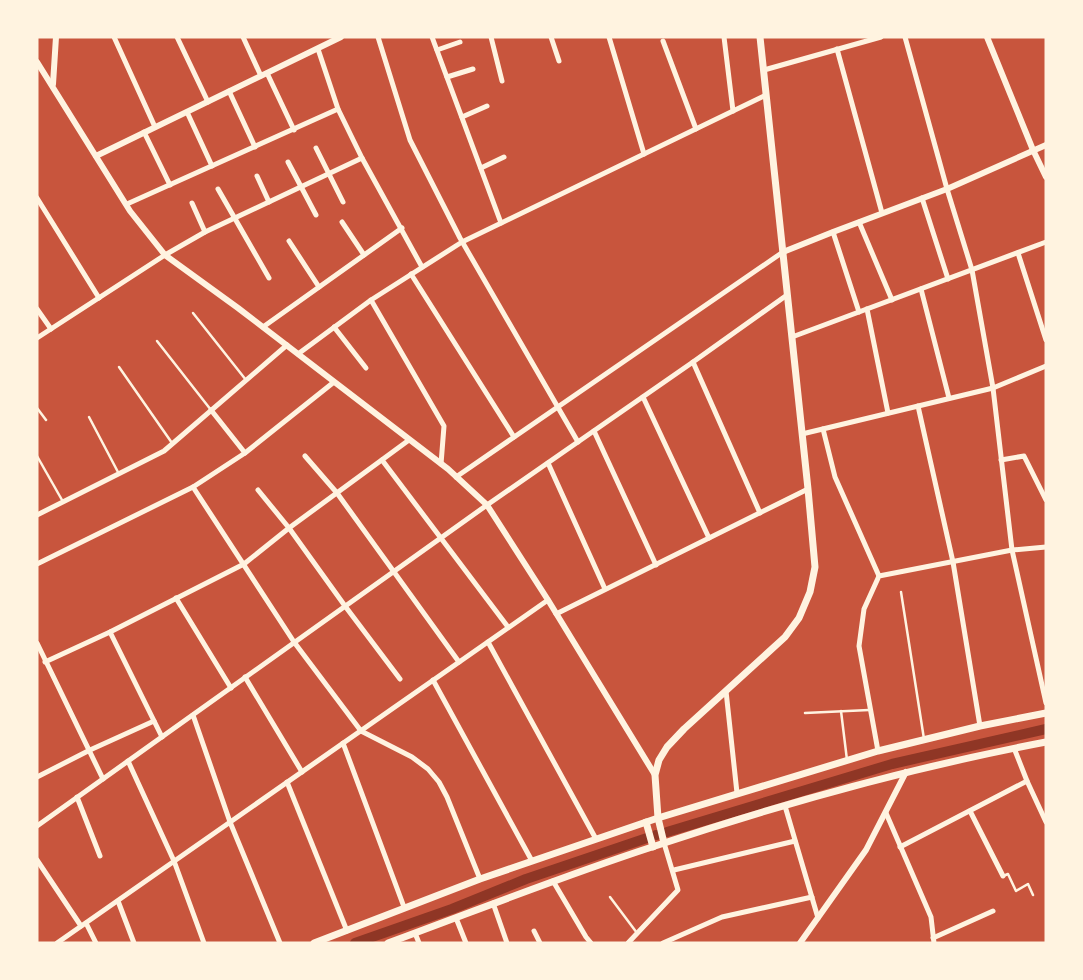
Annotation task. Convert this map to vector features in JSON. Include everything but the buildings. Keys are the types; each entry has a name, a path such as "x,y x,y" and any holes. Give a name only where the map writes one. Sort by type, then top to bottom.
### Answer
{"main road":[{"path":"664,843 658,818 655,775 659,760 684,729 785,637 799,618 810,592 815,567 760,37"},
{"path":"314,943 480,879 737,793 924,739 1046,713"},
{"path":"387,943 653,846 906,772 1046,742"},
{"path":"646,822 653,846"}],"street":[{"path":"53,86 56,37"},
{"path":"114,37 155,127"},
{"path":"177,37 208,102"},
{"path":"243,37 294,130"},
{"path":"96,156 341,37"},
{"path":"378,37 410,139 462,242 578,442"},
{"path":"432,37 501,223"},
{"path":"491,37 502,80"},
{"path":"551,37 559,61"},
{"path":"609,37 644,154"},
{"path":"724,37 733,111"},
{"path":"764,70 881,37"},
{"path":"905,37 972,270 993,388 1012,550 1046,703"},
{"path":"987,37 1046,177"},
{"path":"663,41 695,129"},
{"path":"437,50 460,42"},
{"path":"318,49 338,109 422,267"},
{"path":"837,49 882,213"},
{"path":"38,64 127,204 165,255 441,464 487,505 655,775"},
{"path":"447,78 473,69"},
{"path":"229,92 255,147"},
{"path":"298,354 371,300 462,242 766,95"},
{"path":"462,117 486,106"},
{"path":"127,204 338,109"},
{"path":"187,112 212,166"},
{"path":"144,132 170,185"},
{"path":"456,477 783,252 947,189 1046,145"},
{"path":"316,148 344,202"},
{"path":"481,168 504,157"},
{"path":"37,338 205,232 362,158"},
{"path":"288,162 317,215"},
{"path":"257,176 269,202"},
{"path":"218,189 269,278"},
{"path":"37,198 99,298"},
{"path":"922,198 948,279"},
{"path":"192,203 205,232"},
{"path":"342,222 364,255"},
{"path":"859,222 891,300"},
{"path":"263,327 402,228"},
{"path":"833,232 859,312"},
{"path":"289,241 319,288"},
{"path":"792,337 1046,242"},
{"path":"1018,253 1046,340"},
{"path":"411,274 513,437"},
{"path":"921,289 949,398"},
{"path":"37,826 440,538 788,295"},
{"path":"371,300 444,426 441,464"},
{"path":"37,309 51,329"},
{"path":"867,309 888,413"},
{"path":"334,327 366,368"},
{"path":"37,515 164,450 286,345"},
{"path":"693,362 760,513"},
{"path":"803,434 993,388 1046,366"},
{"path":"37,564 193,487 245,453 334,382"},
{"path":"643,397 709,538"},
{"path":"918,406 953,562 980,726"},
{"path":"211,410 245,453"},
{"path":"823,429 835,477 879,576 864,609 859,646 878,751"},
{"path":"594,431 656,565"},
{"path":"46,662 244,564 409,440"},
{"path":"305,456 337,493 459,662"},
{"path":"1001,460 1024,456 1046,500"},
{"path":"382,460 508,627"},
{"path":"548,463 605,589"},
{"path":"193,487 294,642 361,731 391,745 429,769 439,782 480,879"},
{"path":"556,614 808,489"},
{"path":"258,490 400,679"},
{"path":"879,576 1012,550 1046,547"},
{"path":"177,598 231,688"},
{"path":"61,942 548,600"},
{"path":"110,632 162,737"},
{"path":"488,642 596,839"},
{"path":"37,643 103,779"},
{"path":"245,677 302,772"},
{"path":"433,680 532,861"},
{"path":"726,691 737,793"},
{"path":"192,715 230,822 280,943"},
{"path":"37,777 154,721"},
{"path":"343,743 404,907"},
{"path":"1014,748 1046,822"},
{"path":"128,761 174,862 204,943"},
{"path":"800,943 866,850 906,772"},
{"path":"900,847 1027,781"},
{"path":"287,782 347,931"},
{"path":"77,797 100,856"},
{"path":"785,806 818,918"},
{"path":"970,811 1003,876"},
{"path":"886,813 931,917 934,940 993,911"},
{"path":"674,870 795,841"},
{"path":"628,943 678,890 664,843"},
{"path":"37,860 96,943"},
{"path":"553,881 592,943"},
{"path":"663,943 722,917 812,897"},
{"path":"118,901 134,943"},
{"path":"493,903 507,943"},
{"path":"456,918 466,943"},
{"path":"534,931 540,943"},
{"path":"415,933 419,943"},
{"path":"578,943 586,937"}],"lane":[{"path":"193,313 246,380"},
{"path":"157,341 211,410"},
{"path":"119,368 172,443"},
{"path":"37,408 46,420"},
{"path":"89,417 119,474"},
{"path":"37,456 64,503"},
{"path":"901,592 924,739"},
{"path":"805,713 869,710"},
{"path":"841,711 847,760"},
{"path":"1003,876 1008,874 1016,891 1028,884 1032,895"},
{"path":"610,897 638,933"}],"waterway":[{"path":"667,832 892,764 1046,729"},
{"path":"355,943 452,909 526,879 647,838"}]}
